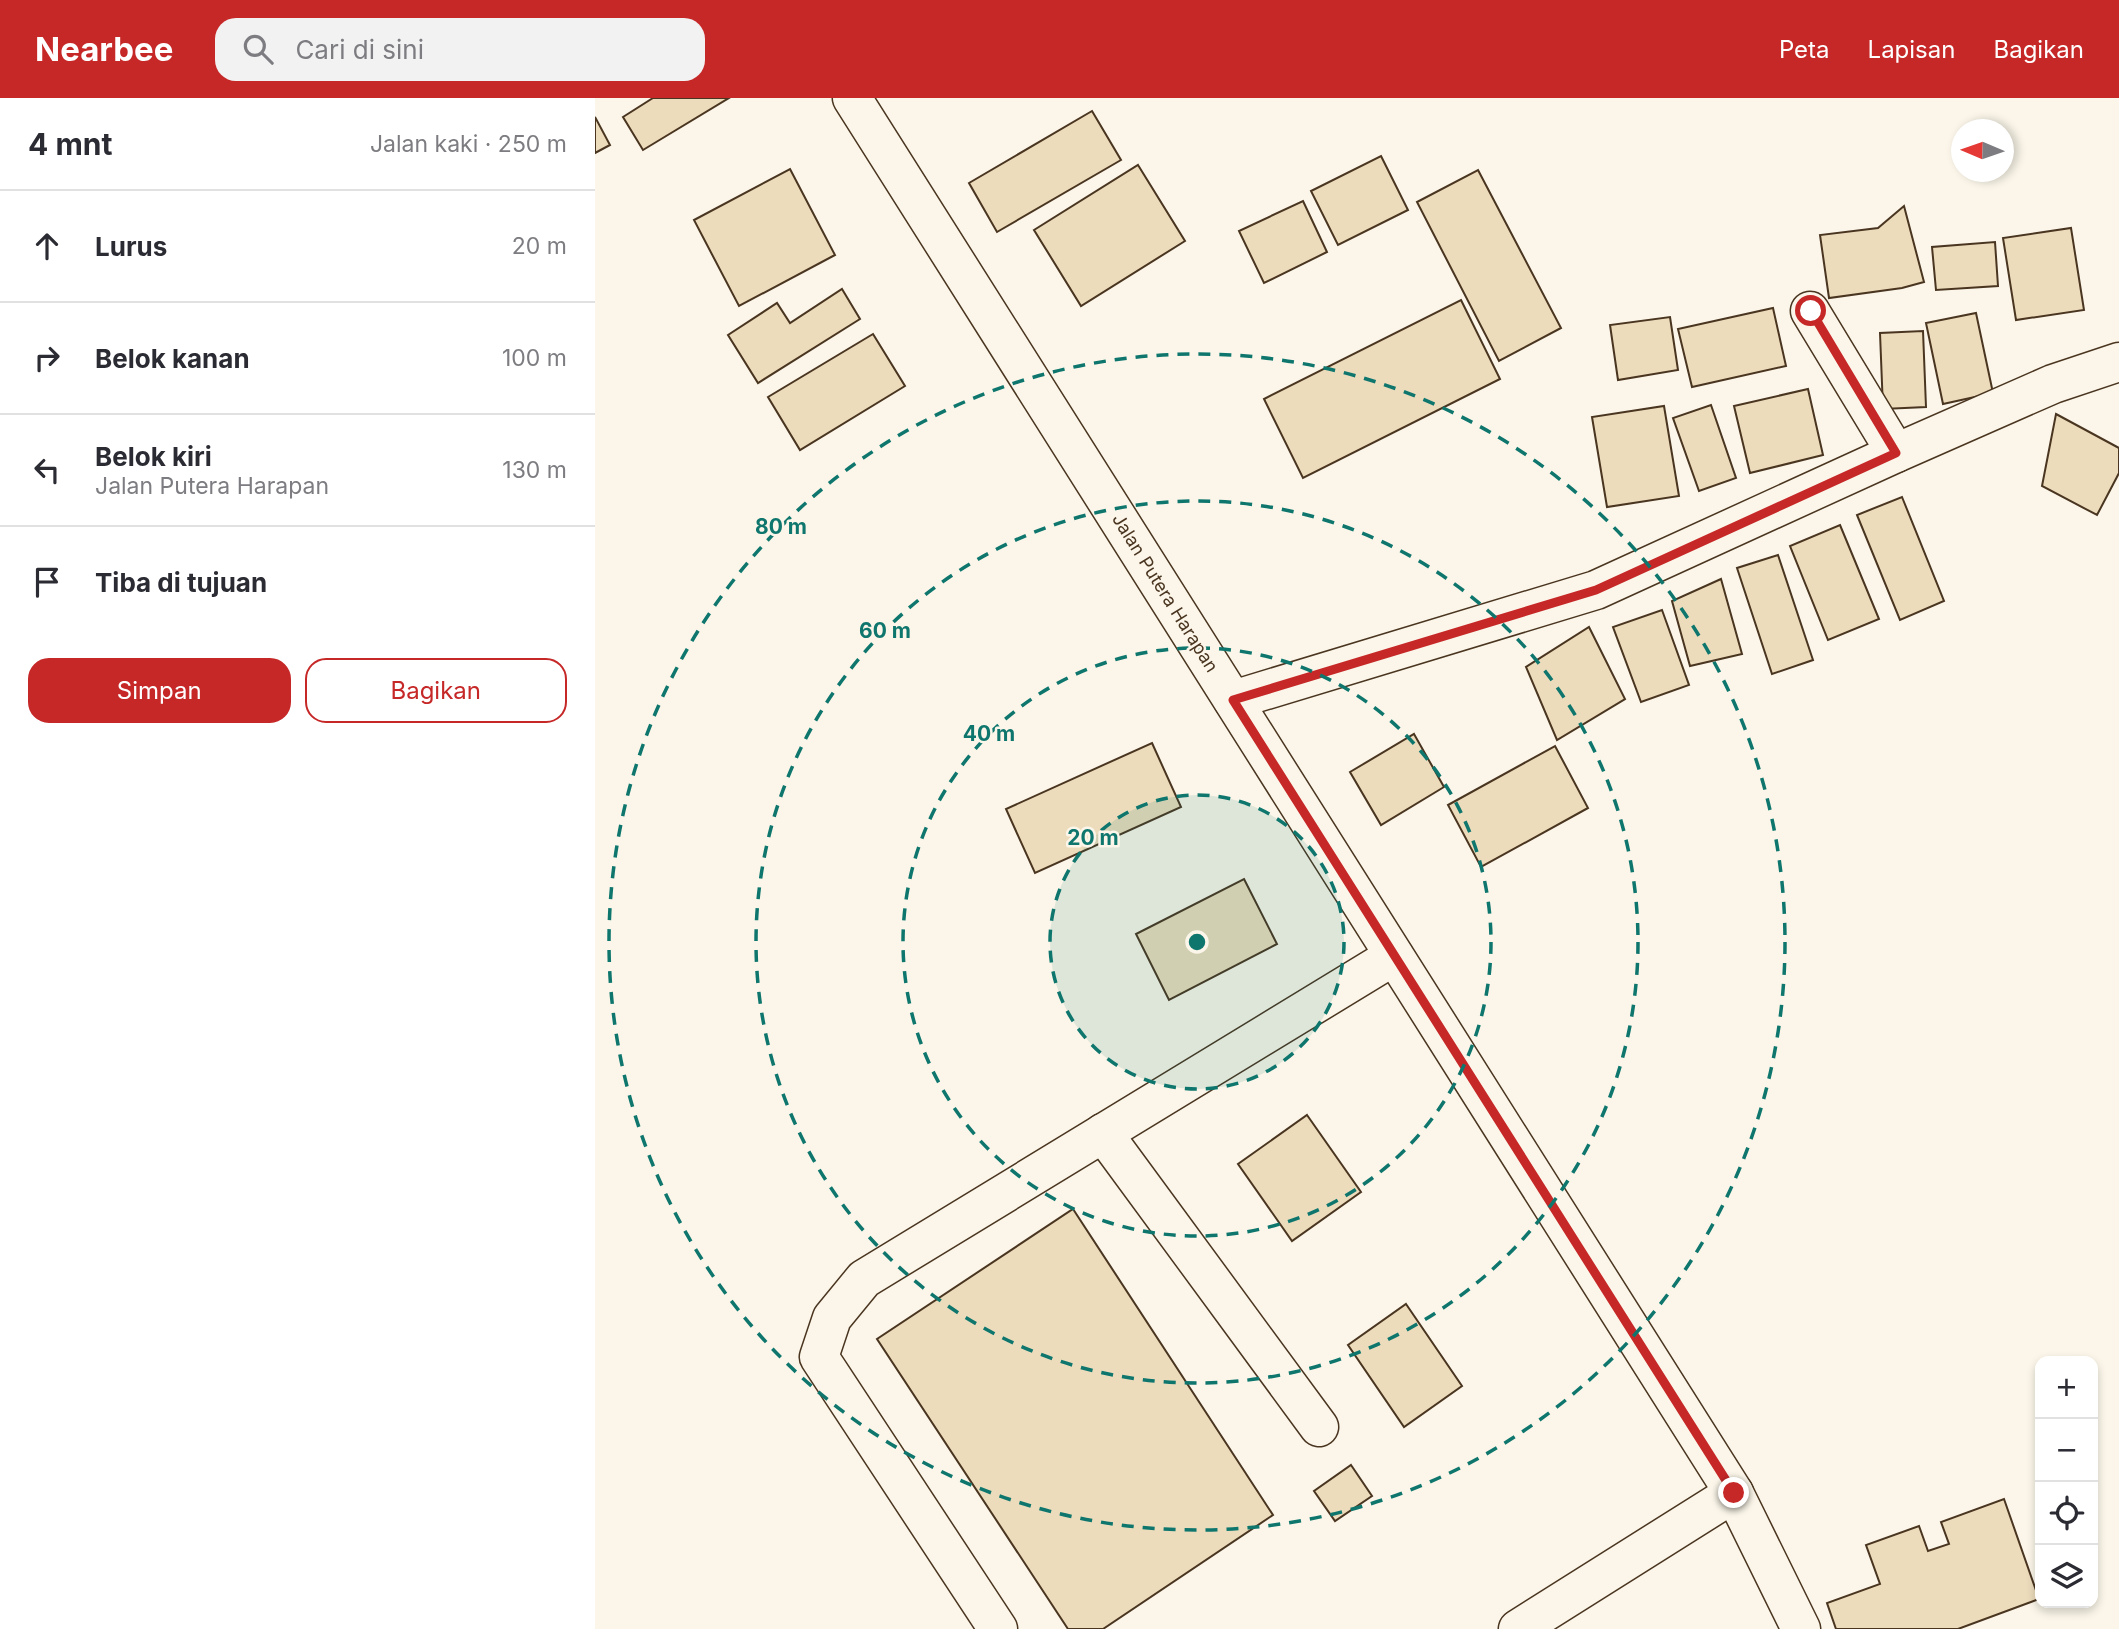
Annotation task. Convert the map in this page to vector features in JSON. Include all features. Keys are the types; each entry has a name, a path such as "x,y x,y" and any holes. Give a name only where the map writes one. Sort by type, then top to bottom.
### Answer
{"street":[{"name":"Jalan Putera Harapan","path":"852,98 1734,1493 1801,1629"},
{"path":"1811,311 1896,453"},
{"path":"1233,700 1596,590 2053,384 2119,362"},
{"path":"998,1629 819,1357 832,1318 864,1279 1394,956"},
{"path":"1103,1133 1319,1427"},
{"path":"1518,1629 1734,1493"}],"building":[{"path":"653,98 729,98 643,150 623,117"},
{"path":"1092,111 1121,160 997,232 969,183"},
{"path":"595,117 610,145 595,153"},
{"path":"1381,156 1408,210 1338,245 1311,191"},
{"path":"1138,165 1185,241 1081,306 1034,230"},
{"path":"790,169 835,255 739,306 694,220"},
{"path":"1478,170 1561,328 1499,361 1417,202"},
{"path":"1303,201 1327,252 1264,283 1239,231"},
{"path":"1904,206 1924,282 1902,288 1829,298 1820,235 1878,228"},
{"path":"2071,228 2084,310 2016,320 2003,238"},
{"path":"1995,242 1998,286 1936,290 1932,247"},
{"path":"842,289 860,319 758,383 728,335 777,303 790,323"},
{"path":"1461,300 1500,379 1303,478 1264,399"},
{"path":"1773,308 1786,366 1692,387 1678,329"},
{"path":"1976,313 1993,393 1943,404 1926,323"},
{"path":"1670,317 1678,370 1618,380 1610,325"},
{"path":"1923,331 1926,407 1883,409 1880,333"},
{"path":"873,334 905,386 800,450 768,397"},
{"path":"1808,389 1823,455 1750,473 1734,406"},
{"path":"1711,405 1736,478 1699,491 1673,418"},
{"path":"1664,406 1679,496 1607,507 1592,417"},
{"path":"2056,414 2119,448 2119,473 2097,515 2042,486"},
{"path":"1902,497 1944,601 1900,620 1857,515"},
{"path":"1840,525 1879,619 1828,640 1790,546"},
{"path":"1778,555 1813,660 1772,674 1737,568"},
{"path":"1721,579 1742,654 1690,666 1672,601"},
{"path":"1662,610 1689,685 1641,702 1613,627"},
{"path":"1589,627 1625,699 1557,740 1526,667"},
{"path":"1414,734 1444,787 1381,825 1350,772"},
{"path":"1152,743 1181,807 1035,873 1006,809"},
{"path":"1555,746 1588,808 1481,867 1448,805"},
{"path":"1244,879 1277,944 1169,1000 1136,934"},
{"path":"1307,1115 1361,1192 1292,1241 1238,1164"},
{"path":"1073,1209 1273,1515 1103,1629 1068,1629 877,1339"},
{"path":"1406,1304 1462,1386 1404,1427 1348,1345"},
{"path":"1351,1465 1372,1496 1335,1521 1314,1491"},
{"path":"2004,1499 2035,1588 2035,1600 1958,1629 1836,1629 1827,1603 1880,1584 1866,1545 1919,1526 1928,1551 1949,1544 1941,1522"}],"route":[{"path":"1734,1493 1233,700 1596,590 1896,453 1811,311"}]}
